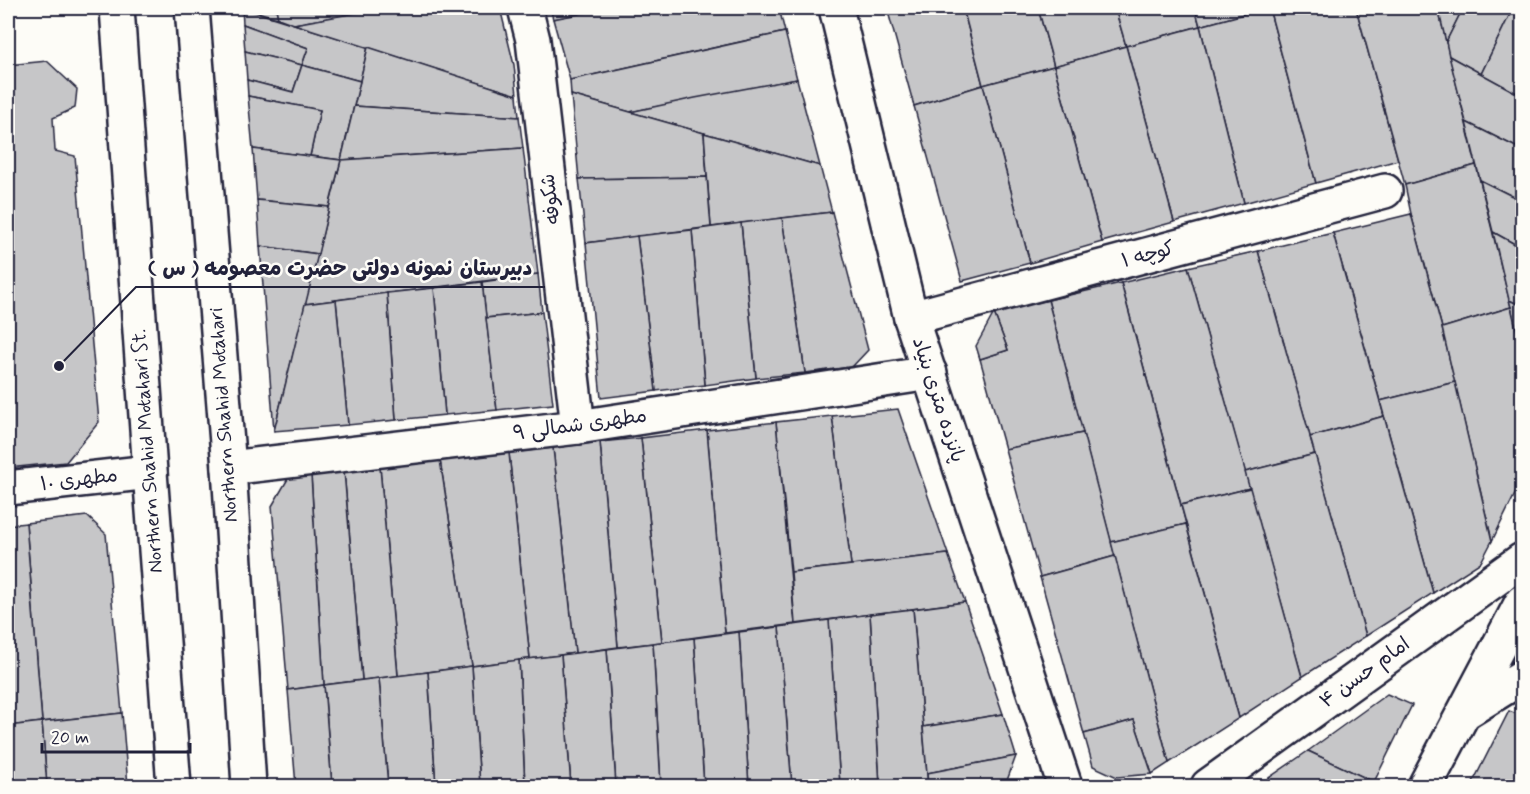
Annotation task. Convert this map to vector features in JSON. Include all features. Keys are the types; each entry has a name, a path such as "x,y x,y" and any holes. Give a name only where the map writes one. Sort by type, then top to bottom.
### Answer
{"street":[{"name":"Northern Shahid Motahari St.","path":"117,8 174,786"},
{"name":"Northern Shahid Motahari","path":"192,8 229,468 249,786"},
{"name":"شکوفه","path":"525,8 533,40 578,427"},
{"name":"پانزده متری بنیاد","path":"836,8 911,318 1065,786"},
{"name":"کوچه ۱","path":"911,318 1385,191"},
{"name":"مطهری شمالی ۹","path":"229,468 578,427 930,373"},
{"name":"مطهری ۱۰","path":"8,488 150,472"},
{"name":"امام حسن ۴","path":"1208,786 1522,560"},
{"path":"1425,786 1522,602"},
{"path":"1464,713 1522,677"}],"building":[{"path":"242,8 368,47 360,81 302,65 308,48 243,24"},
{"path":"244,8 276,8 278,18"},
{"path":"276,8 384,8 294,24 278,18"},
{"path":"384,8 500,8 514,65 517,95 294,24"},
{"path":"550,8 610,8 553,19"},
{"path":"610,8 779,8 785,32 570,80 553,19"},
{"path":"887,8 963,8 983,85 914,106"},
{"path":"963,8 1038,8 1054,66 983,85"},
{"path":"1038,8 1115,8 1126,46 1054,66"},
{"path":"1115,8 1195,8 1200,26 1126,46"},
{"path":"1195,8 1266,8 1200,26"},
{"path":"1269,8 1316,183 1244,203 1200,26"},
{"path":"1269,8 1356,8 1398,160 1316,183"},
{"path":"1356,8 1438,8 1476,165 1405,185"},
{"path":"1438,8 1463,8 1446,42"},
{"path":"1463,8 1513,8 1481,74 1449,56 1446,42"},
{"path":"1513,8 1522,8 1522,96 1481,74"},
{"path":"243,24 308,48 302,65 245,51"},
{"path":"1200,26 1244,203 1174,222 1126,46"},
{"path":"785,32 797,79 630,112 571,95 570,80"},
{"path":"1126,46 1174,222 1102,242 1054,66"},
{"path":"368,47 517,95 519,117 354,106"},
{"path":"245,51 302,65 293,92 247,80"},
{"path":"1449,56 1522,96 1522,150 1466,122"},
{"path":"47,61 77,89 75,108 53,118 55,151 75,156 99,422 66,462 8,468 8,65"},
{"path":"302,65 360,81 341,160 310,156 320,110 248,96 247,80 293,92"},
{"path":"1054,66 1102,242 1030,263 983,85"},
{"path":"797,79 820,166 630,112 695,98"},
{"path":"983,85 1030,263 962,281 914,106"},
{"path":"571,95 704,133 707,177 579,179"},
{"path":"248,96 320,110 310,156 253,149"},
{"path":"354,106 519,117 523,148 341,160"},
{"path":"1466,122 1522,150 1522,201 1480,180"},
{"path":"704,133 820,166 832,212 711,227"},
{"path":"523,148 538,274 305,304 341,160"},
{"path":"253,149 341,160 329,207 257,200"},
{"path":"1476,165 1511,307 1442,328 1405,185"},
{"path":"707,177 711,227 586,243 579,179"},
{"path":"1480,180 1522,201 1522,248 1493,232"},
{"path":"257,200 329,207 318,254 260,246"},
{"path":"832,212 868,350 852,367 805,373 782,218"},
{"path":"1411,214 1455,382 1380,401 1333,233"},
{"path":"782,218 805,373 756,378 741,223"},
{"path":"741,223 756,378 705,385 692,230"},
{"path":"692,230 705,385 656,391 637,236"},
{"path":"1493,232 1522,248 1522,306 1509,300"},
{"path":"1333,233 1384,416 1310,437 1258,251"},
{"path":"637,236 656,391 601,398 586,243"},
{"path":"260,246 318,254 274,431"},
{"path":"1258,251 1315,454 1245,472 1188,267"},
{"path":"1188,267 1250,488 1181,505 1121,283"},
{"path":"538,274 542,312 486,318 482,282"},
{"path":"482,282 497,410 445,415 434,288"},
{"path":"1121,283 1186,524 1111,542 1048,300"},
{"path":"434,288 445,415 396,420 387,293"},
{"path":"387,293 396,420 348,425 336,300"},
{"path":"336,300 348,425 274,431 305,304"},
{"path":"1048,300 1083,433 1005,449 980,359 1008,350 994,313"},
{"path":"1509,300 1522,306 1522,353 1511,307"},
{"path":"1511,307 1522,353 1522,480 1492,541 1442,328"},
{"path":"542,312 553,404 497,410 486,318"},
{"path":"994,313 1008,350 980,359 976,346"},
{"path":"1455,382 1492,541 1481,562 1433,593 1380,401"},
{"path":"898,409 948,554 851,565 832,416"},
{"path":"832,416 851,565 791,572 776,422"},
{"path":"1384,416 1433,593 1366,636 1310,437"},
{"path":"776,422 795,624 725,633 707,430"},
{"path":"707,430 725,633 662,642 641,438"},
{"path":"1083,433 1115,556 1040,577 1005,449"},
{"path":"641,438 662,642 618,647 600,442"},
{"path":"600,442 618,647 575,653 553,448"},
{"path":"553,448 575,653 530,659 509,453"},
{"path":"509,453 530,659 472,666 440,460"},
{"path":"1315,454 1366,636 1302,677 1245,472"},
{"path":"440,460 472,666 398,676 380,467"},
{"path":"380,467 398,676 362,680 344,471"},
{"path":"344,471 362,680 324,685 311,475"},
{"path":"311,475 324,685 288,690 272,506 289,477"},
{"path":"1250,488 1302,677 1239,718 1181,505"},
{"path":"87,516 106,534 122,713 42,722 26,523"},
{"path":"26,523 42,722 8,726 8,525"},
{"path":"1186,524 1239,718 1169,763 1111,542"},
{"path":"948,554 965,602 795,624 791,572"},
{"path":"1115,556 1169,763 1152,774 1134,720 1084,734 1040,577"},
{"path":"965,602 1003,714 923,727 913,609"},
{"path":"913,609 928,786 880,786 870,614"},
{"path":"870,614 880,786 840,786 829,620"},
{"path":"829,620 840,786 792,786 779,627"},
{"path":"779,627 792,786 749,786 739,632"},
{"path":"739,632 749,786 704,786 694,638"},
{"path":"694,638 704,786 661,786 653,643"},
{"path":"653,643 661,786 616,786 607,649"},
{"path":"607,649 616,786 571,786 561,655"},
{"path":"561,655 571,786 525,786 519,660"},
{"path":"519,660 525,786 480,786 472,666"},
{"path":"472,666 480,786 436,786 428,672"},
{"path":"428,672 436,786 388,786 379,678"},
{"path":"379,678 388,786 332,786 324,685"},
{"path":"324,685 332,786 296,786 288,690"},
{"path":"1387,694 1412,705 1374,782 1308,751"},
{"path":"1509,711 1522,716 1522,786 1471,786"},
{"path":"122,713 128,786 47,786 42,722"},
{"path":"1003,714 1016,756 927,773 923,727"},
{"path":"1134,720 1152,774 1117,777 1093,766 1084,734"},
{"path":"42,722 47,786 8,786 8,726"},
{"path":"1308,751 1374,782 1372,786 1257,786"},
{"path":"1016,756 1005,786 928,786 927,773"}],"place":[{"name":"دبیرستان نمونه دولتی حضرت معصومه ( س )","path":"59,366"}]}
